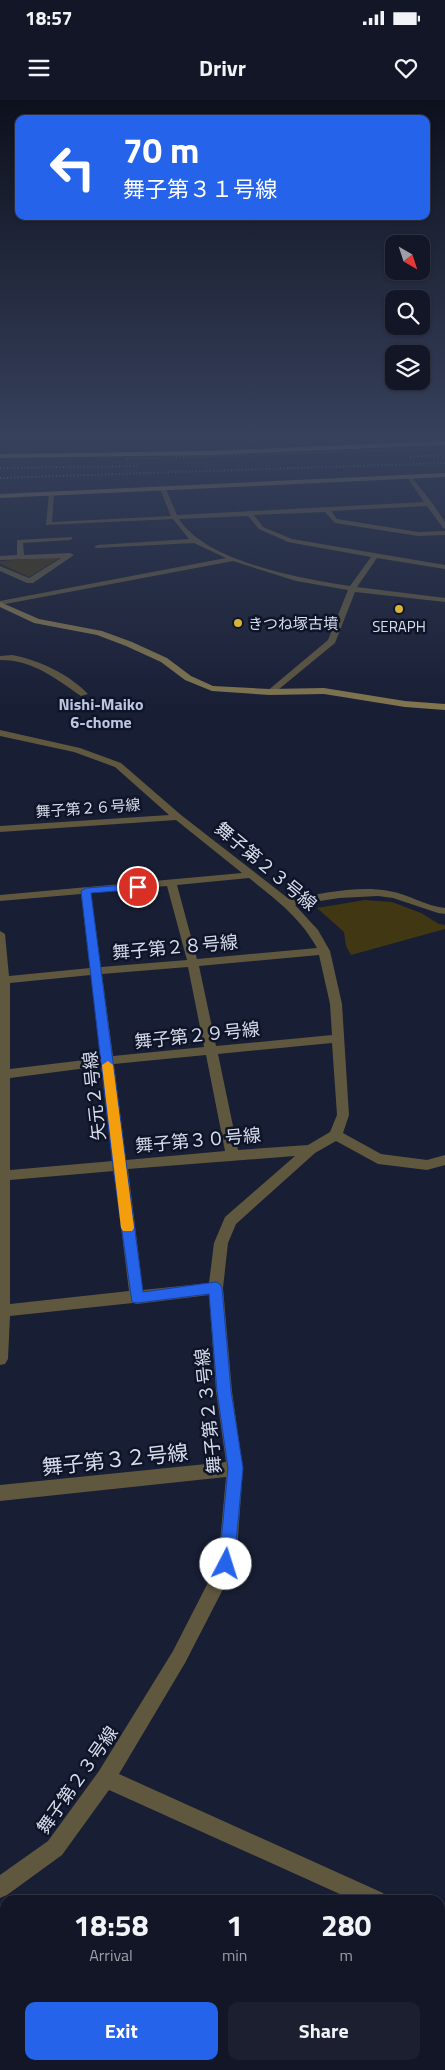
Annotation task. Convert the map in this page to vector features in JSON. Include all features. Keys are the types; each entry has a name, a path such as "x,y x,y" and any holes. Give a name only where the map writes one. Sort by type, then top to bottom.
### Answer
{"street":[{"path":"184,529 195,541 234,559 298,578 353,588 445,600"},
{"path":"262,529 290,541 445,567"},
{"path":"383,529 418,534 445,533"},
{"path":"21,557 19,541 70,538"},
{"path":"98,547 195,541"},
{"path":"0,558 70,555 30,581"},
{"path":"270,692 332,641 353,588 375,556"},
{"path":"0,603 234,559"},
{"path":"0,568 53,592"},
{"path":"0,603 37,621 99,633 129,644 164,660 188,678 212,688 270,692 324,691 405,704 445,707"},
{"path":"0,658 10,657 34,661 84,694"},
{"name":"舞子第２３号線","path":"0,733 77,750 118,766 178,817 287,903 314,932 324,951 336,1004 343,1115 336,1135 310,1150 230,1221 221,1243 216,1288 224,1391 235,1468 226,1564 179,1658 106,1778 56,1848 0,1888"},
{"name":"舞子第２６号線","path":"0,829 178,817"},
{"path":"0,898 172,884 250,875"},
{"path":"172,884 193,963 232,1155"},
{"name":"矢元２号線","path":"86,891 119,1167 137,1298"},
{"path":"287,903 369,892 391,894 433,911 445,911"},
{"path":"0,934 2,980 2,1311 0,1359"},
{"name":"舞子第２８号線","path":"2,980 324,951"},
{"name":"舞子第２９号線","path":"1,1074 107,1061 338,1038"},
{"path":"336,1135 378,1159 427,1166 445,1160"},
{"name":"舞子第３０号線","path":"1,1176 119,1167 232,1155 310,1150"},
{"path":"2,1311 137,1298 216,1288"},
{"name":"舞子第３２号線","path":"0,1493 235,1468"},
{"path":"106,1778 365,1895"}],"shaded area":[{"path":"61,557 29,577 0,564 0,561"},
{"path":"365,900 392,902 445,925 445,929 351,955 346,946 344,932 317,908"}],"slow traffic":[{"path":"108,1065 119,1167 128,1228"}],"place":[{"name":"SERAPH","path":"399,609"},
{"name":"きつね塚古墳","path":"238,623"}],"district":[{"name":"Nishi-Maiko 6-chome","path":"101,713"}],"route":[{"path":"138,887 86,891 119,1167 137,1298 216,1288 224,1391 235,1468 226,1564"}]}
